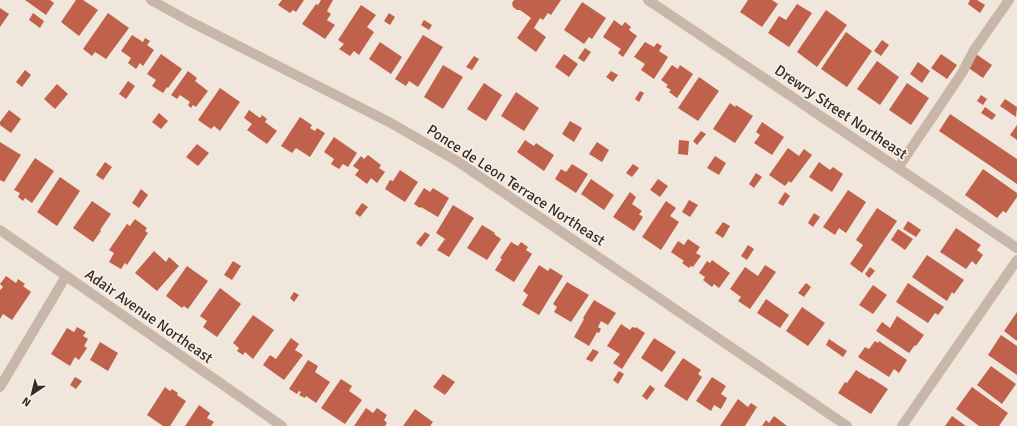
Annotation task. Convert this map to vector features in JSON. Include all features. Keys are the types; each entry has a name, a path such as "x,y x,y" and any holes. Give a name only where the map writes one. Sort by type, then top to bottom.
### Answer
{"street":[{"name":"Ponce de Leon Terrace Northeast","path":"151,0 187,20 388,122 457,161 847,426"},
{"name":"Drewry Street Northeast","path":"648,0 1017,248"},
{"path":"898,168 962,73 974,50 1009,0"},
{"name":"Adair Avenue Northeast","path":"0,230 282,426"},
{"path":"902,426 1017,260"},
{"path":"0,387 66,276"}],"building":[{"path":"25,0 50,0 54,3 46,15"},
{"path":"76,0 83,0 98,10 79,36 61,22"},
{"path":"282,0 304,0 296,12 293,10 290,13 278,5"},
{"path":"321,0 333,0 327,11 331,14 327,20 335,25 325,39 302,24 316,4 318,5"},
{"path":"514,0 561,0 551,15 548,13 543,20 540,18 534,28 546,37 536,52 517,38 531,18 513,7 512,3"},
{"path":"748,0 772,0 778,4 762,27 740,12"},
{"path":"970,0 977,0 985,5 980,13 968,4"},
{"path":"582,2 606,18 592,39 589,37 584,44 564,30"},
{"path":"797,4 812,13 789,47 768,33 779,16 786,20"},
{"path":"361,5 376,15 367,27 374,32 359,55 354,51 350,56 339,49 344,44 338,40"},
{"path":"0,8 9,14 0,27"},
{"path":"826,10 847,25 817,67 797,52"},
{"path":"33,13 44,21 40,28 29,20"},
{"path":"108,13 129,28 106,59 95,52 92,56 83,49"},
{"path":"389,13 395,17 390,25 384,21"},
{"path":"424,20 432,25 429,30 421,25"},
{"path":"614,20 622,26 625,22 631,27 629,30 637,36 623,57 618,53 621,49 603,37"},
{"path":"846,32 872,51 847,87 821,69"},
{"path":"132,35 143,42 145,38 150,41 147,45 154,50 143,66 140,63 136,69 128,63 131,58 121,51"},
{"path":"423,35 443,47 418,87 409,81 406,86 395,79"},
{"path":"882,40 889,45 881,56 874,51"},
{"path":"380,42 402,57 391,74 369,59"},
{"path":"645,42 654,47 657,43 662,46 659,51 668,57 654,79 641,70 645,64 634,57"},
{"path":"585,48 591,52 584,62 578,58"},
{"path":"161,54 182,69 163,93 152,86 156,80 147,74"},
{"path":"564,54 578,64 569,77 555,67"},
{"path":"941,54 957,65 947,79 931,68"},
{"path":"976,54 992,65 983,78 967,67"},
{"path":"474,56 479,59 472,70 466,67"},
{"path":"877,61 899,77 880,105 857,89"},
{"path":"918,62 930,71 922,83 910,74"},
{"path":"443,65 463,77 443,109 424,97"},
{"path":"672,65 678,69 680,65 693,74 677,98 669,92 671,90 666,87 668,85 661,80"},
{"path":"25,70 31,75 22,87 16,82"},
{"path":"188,71 197,78 195,81 208,91 196,107 193,105 191,108 188,105 190,102 180,95 177,99 171,95"},
{"path":"611,71 618,75 613,82 606,77"},
{"path":"699,77 719,91 698,121 678,108"},
{"path":"128,81 135,86 126,99 119,94"},
{"path":"484,83 502,95 486,121 467,109"},
{"path":"907,83 929,98 911,125 889,110"},
{"path":"57,84 68,94 55,109 44,99"},
{"path":"220,88 240,102 220,131 214,126 211,129 198,120"},
{"path":"640,91 644,93 639,102 635,99"},
{"path":"516,92 539,108 524,131 501,116"},
{"path":"981,95 987,99 983,105 977,101"},
{"path":"1005,99 1017,107 1016,117 1000,106"},
{"path":"730,103 735,107 736,105 753,116 735,143 713,129"},
{"path":"985,107 996,115 992,120 981,113"},
{"path":"9,110 21,119 11,133 0,125 0,122"},
{"path":"249,110 260,118 262,115 267,119 265,122 277,131 267,144 247,130 252,124 244,118"},
{"path":"159,113 168,121 161,129 152,122"},
{"path":"950,114 1017,159 1017,184 939,131"},
{"path":"300,117 312,125 310,128 315,131 317,128 325,133 310,157 296,148 292,153 281,146"},
{"path":"570,121 582,128 574,142 562,134"},
{"path":"762,122 784,137 772,155 754,143 760,135 756,132"},
{"path":"1017,125 1017,140 1010,135"},
{"path":"701,131 706,134 697,145 693,141"},
{"path":"334,137 357,153 348,167 343,164 339,169 331,164 334,159 324,152"},
{"path":"525,140 534,146 536,143 554,155 544,171 517,152"},
{"path":"679,140 689,141 688,155 678,154"},
{"path":"0,142 21,155 4,182 0,180"},
{"path":"597,142 609,150 602,162 589,154"},
{"path":"197,144 209,153 198,166 186,157"},
{"path":"788,148 799,156 804,149 812,155 791,183 789,181 785,186 769,175"},
{"path":"368,155 381,165 379,168 385,172 377,183 371,178 367,184 355,175 359,170 353,166 361,156 364,159"},
{"path":"715,156 726,163 719,175 707,168"},
{"path":"35,158 54,171 32,203 25,198 23,201 18,197 20,193 14,190"},
{"path":"105,162 112,167 103,180 96,175"},
{"path":"819,162 830,170 833,167 843,174 832,192 809,177"},
{"path":"572,164 588,174 576,193 555,179 561,169 566,172"},
{"path":"633,164 639,168 632,177 626,173"},
{"path":"983,169 1017,193 1017,197 1006,213 1003,211 997,218 965,195"},
{"path":"400,170 418,182 405,202 385,189 390,180 393,181"},
{"path":"756,173 762,177 754,188 749,184"},
{"path":"60,177 80,191 57,226 37,212"},
{"path":"591,179 614,195 604,210 581,194"},
{"path":"658,179 668,186 660,197 650,190"},
{"path":"424,188 430,192 433,188 449,198 438,217 414,204"},
{"path":"141,189 148,195 139,208 132,203"},
{"path":"848,190 866,202 846,233 839,228 835,235 823,227"},
{"path":"630,192 636,197 632,204 642,211 639,214 643,217 634,231 613,217"},
{"path":"785,192 790,196 783,206 778,203"},
{"path":"689,200 698,205 690,217 682,212"},
{"path":"92,201 111,214 93,242 73,228"},
{"path":"666,201 676,208 670,216 679,222 661,250 642,237"},
{"path":"362,203 368,207 360,217 355,213"},
{"path":"453,205 474,218 449,257 437,250 445,239 436,233"},
{"path":"877,208 897,221 862,273 850,264 863,245 856,240"},
{"path":"814,213 820,217 813,227 808,223"},
{"path":"135,219 147,228 145,231 148,233 127,265 125,263 121,269 109,262 114,253 109,250 127,224 130,226"},
{"path":"908,221 921,230 916,237 903,229"},
{"path":"723,222 730,226 723,238 715,233"},
{"path":"482,225 495,233 494,234 501,239 487,260 467,248"},
{"path":"956,228 981,245 977,250 983,255 976,265 972,261 966,269 940,252"},
{"path":"898,229 913,239 905,250 891,240"},
{"path":"425,232 430,235 421,247 416,243"},
{"path":"688,239 700,247 696,253 701,256 693,267 691,266 689,268 682,263 684,261 671,252 678,241 684,245"},
{"path":"511,242 518,246 521,242 528,247 526,250 532,254 514,282 495,270 502,259 500,258"},
{"path":"748,245 754,249 747,260 741,256"},
{"path":"154,251 166,262 169,257 179,266 157,291 135,273"},
{"path":"927,255 964,280 954,294 952,292 947,301 912,277"},
{"path":"712,260 730,273 719,288 714,284 712,287 703,280 705,277 699,273 707,261 710,263"},
{"path":"233,261 241,266 232,280 224,275"},
{"path":"539,265 548,271 550,268 563,276 539,315 522,305 528,295 523,291"},
{"path":"765,265 776,272 750,309 738,301 741,297 730,289 745,267 758,276"},
{"path":"187,266 208,281 188,309 184,306 182,308 166,296"},
{"path":"870,267 875,271 869,278 865,274"},
{"path":"6,276 16,283 18,279 25,284 23,286 31,292 12,320 3,314 0,319 0,290 3,287 0,284"},
{"path":"567,282 589,295 571,322 554,312 557,307 553,304"},
{"path":"806,283 811,287 804,297 798,293"},
{"path":"908,283 944,307 938,315 935,313 928,323 896,302"},
{"path":"873,285 887,295 873,314 859,305"},
{"path":"220,288 241,304 217,337 203,327 207,321 200,316"},
{"path":"294,292 299,295 294,302 290,298"},
{"path":"766,299 789,315 780,328 757,313"},
{"path":"594,300 616,313 608,325 601,321 598,327 601,329 599,333 597,332 589,346 574,337"},
{"path":"802,307 825,323 808,346 786,331"},
{"path":"1017,312 1017,341 1004,331"},
{"path":"253,315 274,330 253,359 245,352 243,355 237,351 239,348 233,343"},
{"path":"897,316 924,335 909,353 876,331 882,322 890,328"},
{"path":"621,324 630,330 632,327 636,327 645,333 622,369 613,363 620,354 607,346"},
{"path":"77,327 86,332 83,336 88,339 84,346 87,348 79,360 75,357 70,366 51,354 67,328 74,332"},
{"path":"1001,335 1017,346 1017,375 988,355"},
{"path":"291,338 299,344 295,350 303,355 284,380 263,365 270,355 276,359"},
{"path":"654,338 676,352 662,372 641,358"},
{"path":"829,339 847,351 843,357 826,345"},
{"path":"875,341 878,343 879,341 907,360 899,373 894,369 889,377 858,357 865,347 869,349"},
{"path":"100,342 118,353 108,371 90,360"},
{"path":"593,349 599,352 592,362 586,359"},
{"path":"683,358 701,370 698,374 702,377 687,401 664,386"},
{"path":"308,360 318,366 315,372 330,382 316,403 306,396 305,398 299,395 301,392 299,391 297,394 289,389"},
{"path":"991,366 1016,384 1002,404 977,385"},
{"path":"856,370 888,389 871,414 838,393 845,382 847,383"},
{"path":"619,371 624,374 618,384 613,380"},
{"path":"443,374 455,382 445,395 433,387"},
{"path":"75,377 82,381 76,389 70,385"},
{"path":"712,377 726,386 721,394 727,398 721,409 714,405 711,411 696,401"},
{"path":"341,379 352,386 349,391 362,400 345,424 321,408"},
{"path":"650,385 655,389 647,400 642,396"},
{"path":"165,387 170,391 172,389 178,393 177,395 186,401 170,426 163,426 147,415"},
{"path":"972,387 1008,413 999,426 979,426 956,409"},
{"path":"738,399 748,407 751,403 757,407 745,426 720,426"},
{"path":"199,405 210,413 207,418 214,422 211,426 185,426"},
{"path":"366,408 373,413 377,408 387,415 384,420 387,423 385,426 354,426"},
{"path":"415,409 433,422 430,426 403,426"},
{"path":"774,416 787,426 762,426 766,420 769,423"},
{"path":"952,416 966,426 945,426"}]}
